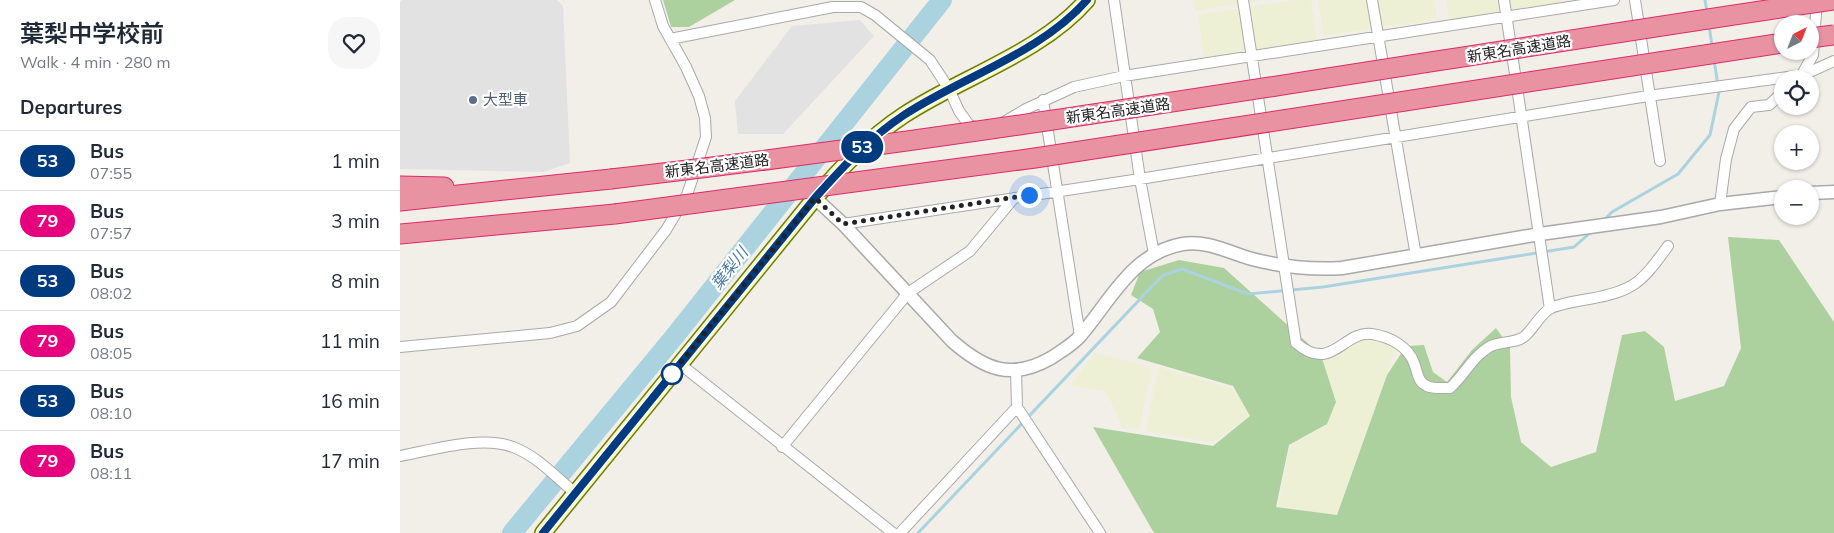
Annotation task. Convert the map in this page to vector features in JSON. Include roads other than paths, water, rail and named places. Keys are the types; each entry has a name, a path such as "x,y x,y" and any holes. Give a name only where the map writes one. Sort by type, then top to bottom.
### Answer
{"highway":[{"name":"新東名高速道路","path":"400,201 719,167 1195,100 1834,0"},
{"path":"1819,37 1834,35"},
{"path":"400,234 615,214 1036,158 1774,44"},
{"path":"400,186 512,189"}],"main road":[{"path":"543,533 815,198 866,144 904,115 1046,37 1087,0"}],"street":[{"path":"400,347 561,331 577,326 611,302 666,230 687,195 706,137 705,118 699,96 686,67 663,26 655,0"},
{"path":"1114,0 1140,179 1154,254"},
{"path":"1243,0 1296,343 1306,352 1321,355 1341,348 1360,334 1372,334 1398,342 1414,362 1419,380 1427,386 1450,388 1459,380 1468,364 1490,346 1523,337 1550,308 1572,302 1619,294 1636,284 1648,273 1668,246"},
{"path":"1372,0 1394,137 1416,256"},
{"path":"1504,0 1523,117 1550,308"},
{"path":"670,39 833,7 863,4 930,60 969,125 980,128 1007,121 1043,100 1074,87 1124,76 1614,0"},
{"path":"1635,0 1648,96 1660,161"},
{"path":"1805,70 1814,54 1818,0"},
{"path":"1815,70 1834,61"},
{"path":"843,224 1057,190 1140,179 1648,96 1774,80"},
{"path":"1043,100 1080,336"},
{"path":"1720,204 1726,159 1734,129 1752,108 1769,105 1774,100"},
{"path":"1819,193 1834,192"},
{"path":"815,198 843,224 952,341 971,357 995,369 1016,370 1027,369 1042,363 1068,348 1080,336 1120,283 1154,254 1183,244 1213,246 1252,259 1285,267 1309,270 1342,268 1540,234 1661,216 1720,204 1774,198"},
{"path":"782,447 908,293 970,251 1014,198"},
{"path":"680,364 782,447 893,533"},
{"path":"1016,370 1017,407 1100,533"},
{"path":"900,533 1017,407"},
{"path":"400,456 478,442 512,447 535,459 575,493"}],"waterway":[{"name":"葉梨川","path":"512,533 674,337 942,0"},
{"path":"1705,0 1707,12"},
{"path":"1709,25 1712,46"},
{"path":"1603,221 1612,212 1678,174 1710,135 1719,92 1714,60"},
{"path":"918,533 1162,276 1182,269 1248,294 1323,287 1574,247 1591,232"}],"place":[{"name":"大型車","path":"473,100"}]}
